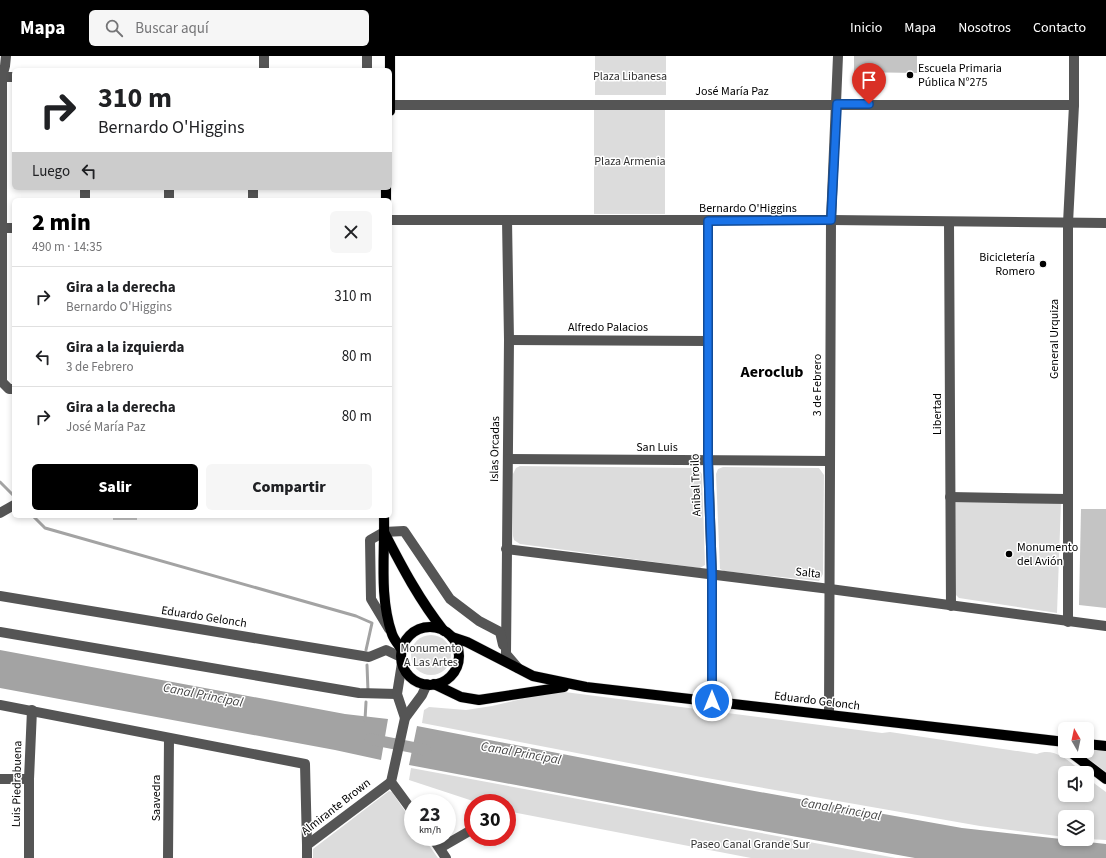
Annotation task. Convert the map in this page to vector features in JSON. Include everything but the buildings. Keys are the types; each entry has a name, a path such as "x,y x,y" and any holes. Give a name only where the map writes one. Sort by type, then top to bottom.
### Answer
{"main road":[{"path":"390,56 390,68"},
{"path":"384,518 383,549 387,612 392,635 402,657"},
{"path":"384,532 409,581 431,615 458,648 457,666 445,680 430,684"},
{"name":"Eduardo Gelonch","path":"586,687 533,676 467,642 432,627 419,630 408,638 402,657 409,675 420,683 430,684 461,697 479,700 515,695 558,686 586,687 1058,742"},
{"name":"Eduardo Gelonch","path":"1046,741 1058,745"},
{"path":"1094,745 1106,746"},
{"path":"1078,758 1106,779"}],"street":[{"path":"6,56 6,66 1,77 2,382 9,389 12,389"},
{"path":"264,56 264,68"},
{"path":"367,56 367,68"},
{"name":"3 de Febrero","path":"829,715 831,220 838,56"},
{"name":"General Urquiza","path":"1068,622 1068,222 1074,105 1074,56"},
{"path":"1,77 12,77"},
{"name":"José María Paz","path":"392,105 1074,105"},
{"name":"Bernardo O'Higgins","path":"392,220 831,220 1106,223"},
{"name":"Islas Orcadas","path":"506,654 509,340 507,220"},
{"name":"Anibal Troilo","path":"708,221 708,460 712,575 712,701"},
{"name":"Libertad","path":"949,222 950,606"},
{"path":"1,228 12,228"},
{"name":"Alfredo Palacios","path":"509,340 708,341"},
{"name":"San Luis","path":"508,459 829,462"},
{"path":"950,498 1067,499"},
{"path":"0,513 12,507"},
{"path":"392,635 371,599 370,540 384,532 404,531 450,598 479,621 500,632 506,654 521,671"},
{"name":"Salta","path":"506,549 830,589 1106,626"},
{"name":"Eduardo Gelonch","path":"0,596 369,657 386,650 402,657"},
{"path":"0,632 359,694 397,694"},
{"path":"402,657 397,694 405,718"},
{"path":"404,800 391,782 405,718 430,684"},
{"path":"0,705 304,764 307,845"},
{"name":"Luis Piedrabuena","path":"29,858 29,779 32,710"},
{"name":"Saavedra","path":"168,858 169,739"},
{"path":"0,779 29,779"},
{"name":"Almirante Brown","path":"307,858 307,845 391,782"},
{"path":"446,858 440,848 464,834"}],"green space":[{"name":"Plaza Libanesa","path":"595,56 666,56 666,95 595,95"},
{"name":"Plaza Armenia","path":"594,109 665,109 665,214 594,214"},
{"path":"520,466 697,468 702,474 705,565 700,568 520,544 514,540 513,536 513,474 516,468"},
{"path":"723,467 819,468 824,475 823,574 819,581 724,571 720,569 716,474 718,469"},
{"path":"955,499 1061,502 1057,613 959,598 956,595"},
{"name":"Monumento A Las Artes","path":"431,635 442,638 448,644 451,655 448,666 442,672 431,675 420,672 414,666 411,655 414,644 420,638"},
{"path":"557,691 882,733 890,732 1037,754 1043,752 1055,753 1058,755 1058,758 1064,758 1076,766 1058,766 1058,802 1094,802 1094,783 1106,792 1106,840 1094,839 1094,810 1058,810 1058,836 980,826 701,777 422,723 424,710 429,707 466,710 492,706"},
{"path":"1094,749 1106,751 1106,772 1087,758 1094,758"},
{"name":"Paseo Canal Grande Sur","path":"411,768 896,858 751,858 516,813 516,794 464,794 464,798 456,795 456,794 452,794 409,780"},
{"path":"389,791 392,792 404,810 404,846 429,846 438,858 313,858 313,849"}],"water":[{"path":"0,650 345,714 388,719 381,760 335,750 0,688"},
{"path":"417,726 749,790 962,828 1058,839 1058,846 1094,846 1094,843 1106,844 1106,858 915,858 409,765"}],"waterway":[{"path":"0,482 12,494"},
{"path":"35,518 45,528 356,616 372,623 366,650"},
{"path":"367,665 368,691"},
{"path":"365,720 366,702"},
{"name":"Canal Principal","path":"370,739 426,750"}],"place":[{"name":"Escuela Primaria Pública N°275","path":"910,75"},
{"name":"Bicicletería Romero","path":"1043,264"},
{"name":"Monumento del Avión","path":"1009,554"}],"district":[{"name":"Aeroclub","path":"772,372"}],"route":[{"path":"712,701 712,575 708,460 708,221 831,220 837,104 869,104"}]}
